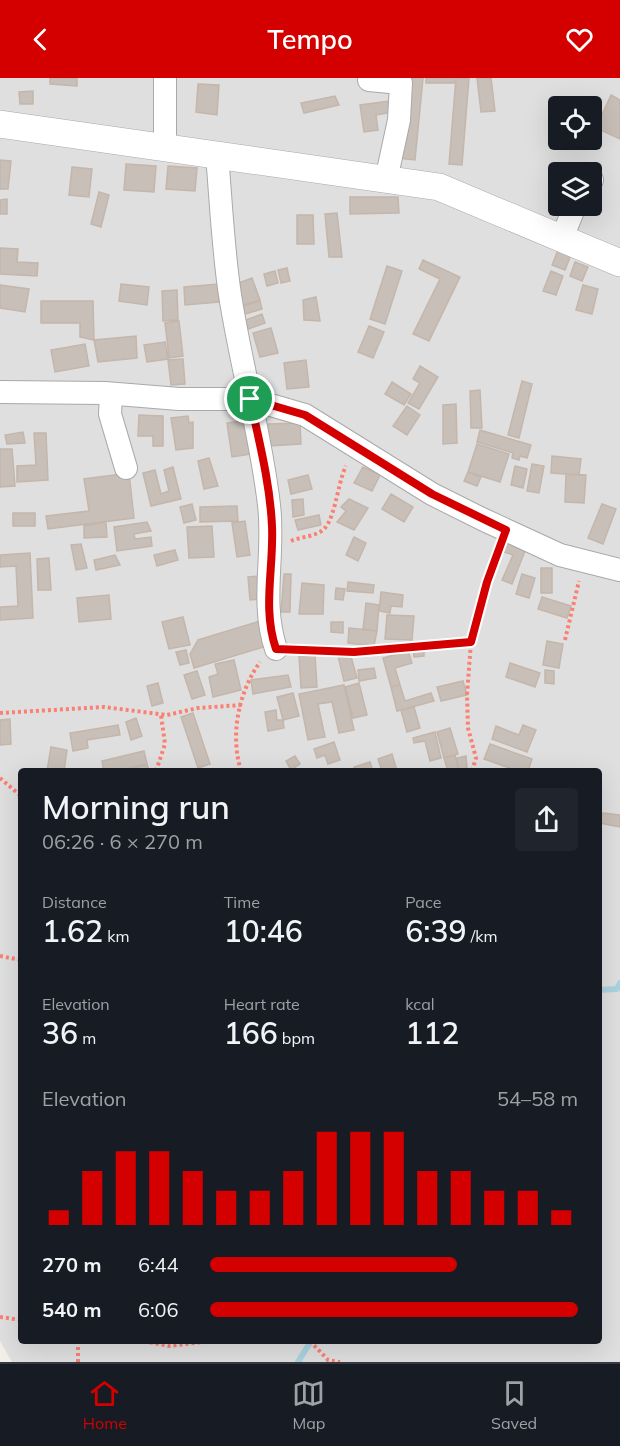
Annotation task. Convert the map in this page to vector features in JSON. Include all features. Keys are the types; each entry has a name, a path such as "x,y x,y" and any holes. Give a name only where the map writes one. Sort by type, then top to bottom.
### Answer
{"street":[{"path":"165,78 165,146"},
{"path":"370,78 369,80 401,83 399,120 386,180"},
{"path":"0,124 439,187 620,263"},
{"path":"217,155 230,294 265,468 272,550 267,598 269,629 276,649"},
{"path":"562,238 571,216"},
{"path":"0,392 111,394 179,399 250,399 305,415 432,494 560,555 620,570"},
{"path":"111,394 110,414 126,468"}],"path":[{"path":"272,550 295,539 321,532 332,518 338,481 356,447"},
{"path":"473,768 476,758 468,728 467,695 471,642 487,582 506,530"},
{"path":"565,640 579,588 579,559"},
{"path":"240,768 236,753 235,726 248,680 258,663 276,649 354,652 471,642"},
{"path":"0,713 104,707 134,709 161,715 198,708 242,705"},
{"path":"157,768 165,744 161,715"},
{"path":"0,777 18,793"},
{"path":"0,956 18,959"},
{"path":"0,1317 18,1320"},
{"path":"78,1344 78,1362"},
{"path":"159,1344 169,1346 186,1344"},
{"path":"313,1344 328,1360 340,1362"}],"shaded area":[{"path":"0,78 620,78 620,1362 12,1362 0,1341"}],"building":[{"path":"50,78 77,78 77,86 50,84"},
{"path":"406,78 423,78 415,160 398,158"},
{"path":"426,78 454,78 454,83 426,83"},
{"path":"456,78 469,78 462,165 449,164"},
{"path":"477,78 491,78 495,111 481,112"},
{"path":"198,84 219,85 217,115 196,112"},
{"path":"33,91 33,104 20,104 19,92"},
{"path":"611,95 620,100 620,139 602,131 602,115"},
{"path":"335,96 339,105 304,113 301,103"},
{"path":"397,100 399,111 376,115 378,130 364,132 360,105"},
{"path":"0,160 11,161 8,189 0,189"},
{"path":"126,164 156,166 154,192 124,190"},
{"path":"168,166 197,168 195,191 166,189"},
{"path":"72,167 92,169 89,197 69,195"},
{"path":"99,192 109,195 101,227 91,224"},
{"path":"350,197 398,197 399,213 350,214"},
{"path":"7,199 7,214 0,214 0,200"},
{"path":"337,213 342,257 329,257 325,214"},
{"path":"297,215 313,215 314,244 297,244"},
{"path":"0,248 18,249 17,262 38,263 37,276 0,274"},
{"path":"558,250 571,255 565,270 552,265"},
{"path":"423,260 460,277 429,341 413,334 440,279 419,269"},
{"path":"575,262 588,267 582,281 570,276"},
{"path":"387,266 402,271 385,324 370,319"},
{"path":"287,268 290,281 281,283 278,270"},
{"path":"275,271 278,283 267,286 264,274"},
{"path":"551,271 563,276 556,295 543,291"},
{"path":"252,278 260,300 243,305 236,284"},
{"path":"121,284 149,287 147,305 119,301"},
{"path":"218,284 219,302 185,305 184,287"},
{"path":"0,285 29,289 25,312 0,308"},
{"path":"583,285 598,289 592,314 576,310"},
{"path":"177,290 178,320 163,321 162,291"},
{"path":"316,297 320,321 304,320 303,300"},
{"path":"41,301 93,301 94,340 80,337 80,323 41,323"},
{"path":"260,301 262,309 242,315 239,307"},
{"path":"262,314 265,323 246,330 243,321"},
{"path":"179,321 183,356 169,358 165,323"},
{"path":"369,326 384,332 373,358 358,352"},
{"path":"271,328 278,353 260,357 253,333"},
{"path":"136,336 137,358 98,362 94,340"},
{"path":"165,342 168,359 147,362 144,345"},
{"path":"85,344 89,366 55,372 51,350"},
{"path":"183,359 185,384 171,385 168,360"},
{"path":"306,360 309,387 287,389 284,363"},
{"path":"420,366 438,377 419,409 408,403 420,383 413,379"},
{"path":"522,381 532,384 519,438 508,435"},
{"path":"392,382 411,394 404,405 385,394"},
{"path":"480,390 482,428 471,428 470,391"},
{"path":"456,404 457,443 443,444 443,405"},
{"path":"407,406 420,415 407,435 393,426"},
{"path":"139,415 163,416 163,446 153,446 153,436 138,436"},
{"path":"188,416 189,423 193,422 193,448 176,450 171,418"},
{"path":"252,419 257,453 232,457 227,423"},
{"path":"300,423 301,444 269,446 268,424"},
{"path":"480,430 531,445 527,458 520,456 519,460 512,458 513,453 477,442"},
{"path":"23,432 25,443 7,444 5,435"},
{"path":"34,433 46,433 48,480 17,482 17,466 36,465"},
{"path":"477,444 509,454 500,482 468,472"},
{"path":"0,449 12,449 15,486 0,487"},
{"path":"552,456 581,459 579,475 551,473"},
{"path":"209,458 218,486 204,489 198,461"},
{"path":"532,464 544,466 539,493 527,491"},
{"path":"515,466 527,469 523,488 511,485"},
{"path":"173,467 181,499 151,506 143,473 155,470 161,494 169,491 164,470"},
{"path":"363,467 380,475 372,491 354,483"},
{"path":"468,472 481,477 477,486 464,481"},
{"path":"129,473 134,518 48,529 46,516 89,511 84,479"},
{"path":"566,474 586,475 584,503 565,502"},
{"path":"308,475 312,489 291,494 288,480"},
{"path":"391,494 413,507 404,522 382,509"},
{"path":"303,499 304,515 293,517 292,500"},
{"path":"349,499 368,508 354,530 337,522 346,511 341,507"},
{"path":"192,504 196,520 184,523 180,507"},
{"path":"602,504 616,509 603,544 588,538"},
{"path":"237,506 238,521 200,522 200,507"},
{"path":"13,513 35,513 35,526 13,526"},
{"path":"319,515 321,525 298,530 295,520"},
{"path":"245,521 250,555 237,557 232,523"},
{"path":"106,522 107,537 84,538 84,526"},
{"path":"147,522 151,531 134,534 135,539 151,537 152,546 117,551 114,527"},
{"path":"212,526 214,557 189,558 187,527"},
{"path":"354,537 366,543 358,561 346,555"},
{"path":"509,539 527,546 512,584 502,580 513,555 504,552"},
{"path":"81,544 87,568 76,570 71,545"},
{"path":"175,550 178,560 157,566 154,555"},
{"path":"30,553 33,618 0,620 0,607 18,606 16,566 0,567 0,555"},
{"path":"115,555 120,565 96,570 94,560"},
{"path":"49,558 51,590 38,590 37,559"},
{"path":"541,568 552,568 552,593 541,593"},
{"path":"284,574 291,574 290,612 281,612"},
{"path":"522,574 535,578 529,598 516,594"},
{"path":"259,576 260,599 250,600 248,577"},
{"path":"348,582 374,585 373,593 347,591"},
{"path":"302,583 324,585 323,614 299,614"},
{"path":"336,588 345,589 343,600 335,599"},
{"path":"381,592 403,595 402,607 391,606 390,613 379,611"},
{"path":"109,595 111,619 79,622 77,598"},
{"path":"542,597 571,606 567,618 538,609"},
{"path":"366,603 379,605 377,631 363,629"},
{"path":"387,615 414,616 412,640 385,639"},
{"path":"183,617 190,645 169,649 162,622"},
{"path":"260,621 267,646 194,668 190,654 198,640"},
{"path":"331,622 343,622 343,633 331,632"},
{"path":"349,628 377,631 374,646 348,643"},
{"path":"547,641 563,644 559,668 543,665"},
{"path":"424,646 424,656 414,657 413,647"},
{"path":"186,650 189,663 180,665 176,652"},
{"path":"408,651 412,663 395,668 400,685 391,687 383,658"},
{"path":"350,653 357,678 344,681 338,656"},
{"path":"315,655 317,687 301,688 299,656"},
{"path":"234,660 241,690 213,697 209,677 218,674 215,664"},
{"path":"510,663 540,673 535,687 506,677"},
{"path":"374,668 376,678 359,681 358,670"},
{"path":"545,670 554,671 554,684 545,683"},
{"path":"197,671 205,695 192,699 184,675"},
{"path":"288,675 291,687 253,694 251,680"},
{"path":"463,681 467,695 441,701 437,687"},
{"path":"158,683 163,703 152,706 147,686"},
{"path":"359,683 367,715 353,718 345,687"},
{"path":"344,685 354,730 339,733 332,702 318,704 325,737 308,740 299,694"},
{"path":"400,685 405,701 431,693 434,701 397,711 391,687"},
{"path":"293,693 299,716 283,720 277,697"},
{"path":"414,707 420,728 407,732 401,710"},
{"path":"276,710 277,720 283,720 284,728 268,731 265,712"},
{"path":"193,713 210,764 198,768 181,717"},
{"path":"136,718 142,736 131,740 126,722"},
{"path":"10,719 11,744 0,745 0,720"},
{"path":"118,725 120,735 87,740 88,748 73,751 70,733"},
{"path":"523,725 536,730 527,752 492,739 496,726 519,735"},
{"path":"450,728 458,754 444,758 437,732"},
{"path":"435,732 441,758 430,761 425,741 414,743 413,738"},
{"path":"334,742 340,760 328,764 325,755 317,758 314,749"},
{"path":"490,744 532,759 529,768 510,768 484,759"},
{"path":"51,747 67,750 64,768 48,768"},
{"path":"144,751 147,764 130,768 103,768 102,761"},
{"path":"392,754 396,768 381,768 378,759"},
{"path":"455,755 458,768 447,768 444,758"},
{"path":"295,756 300,764 290,768 286,761"},
{"path":"466,756 467,768 458,768 457,758"},
{"path":"370,762 372,768 354,768"},
{"path":"147,764 148,768 136,768"},
{"path":"603,813 620,815 620,827 602,824"}],"waterway":[{"path":"602,990 617,989 620,983"},
{"path":"298,1362 309,1344"}],"route":[{"path":"250,399 305,415 432,494 506,530 487,582 471,642 450,646 354,652 276,649 269,629 267,598 271,566 272,525 265,468 250,399"}]}
